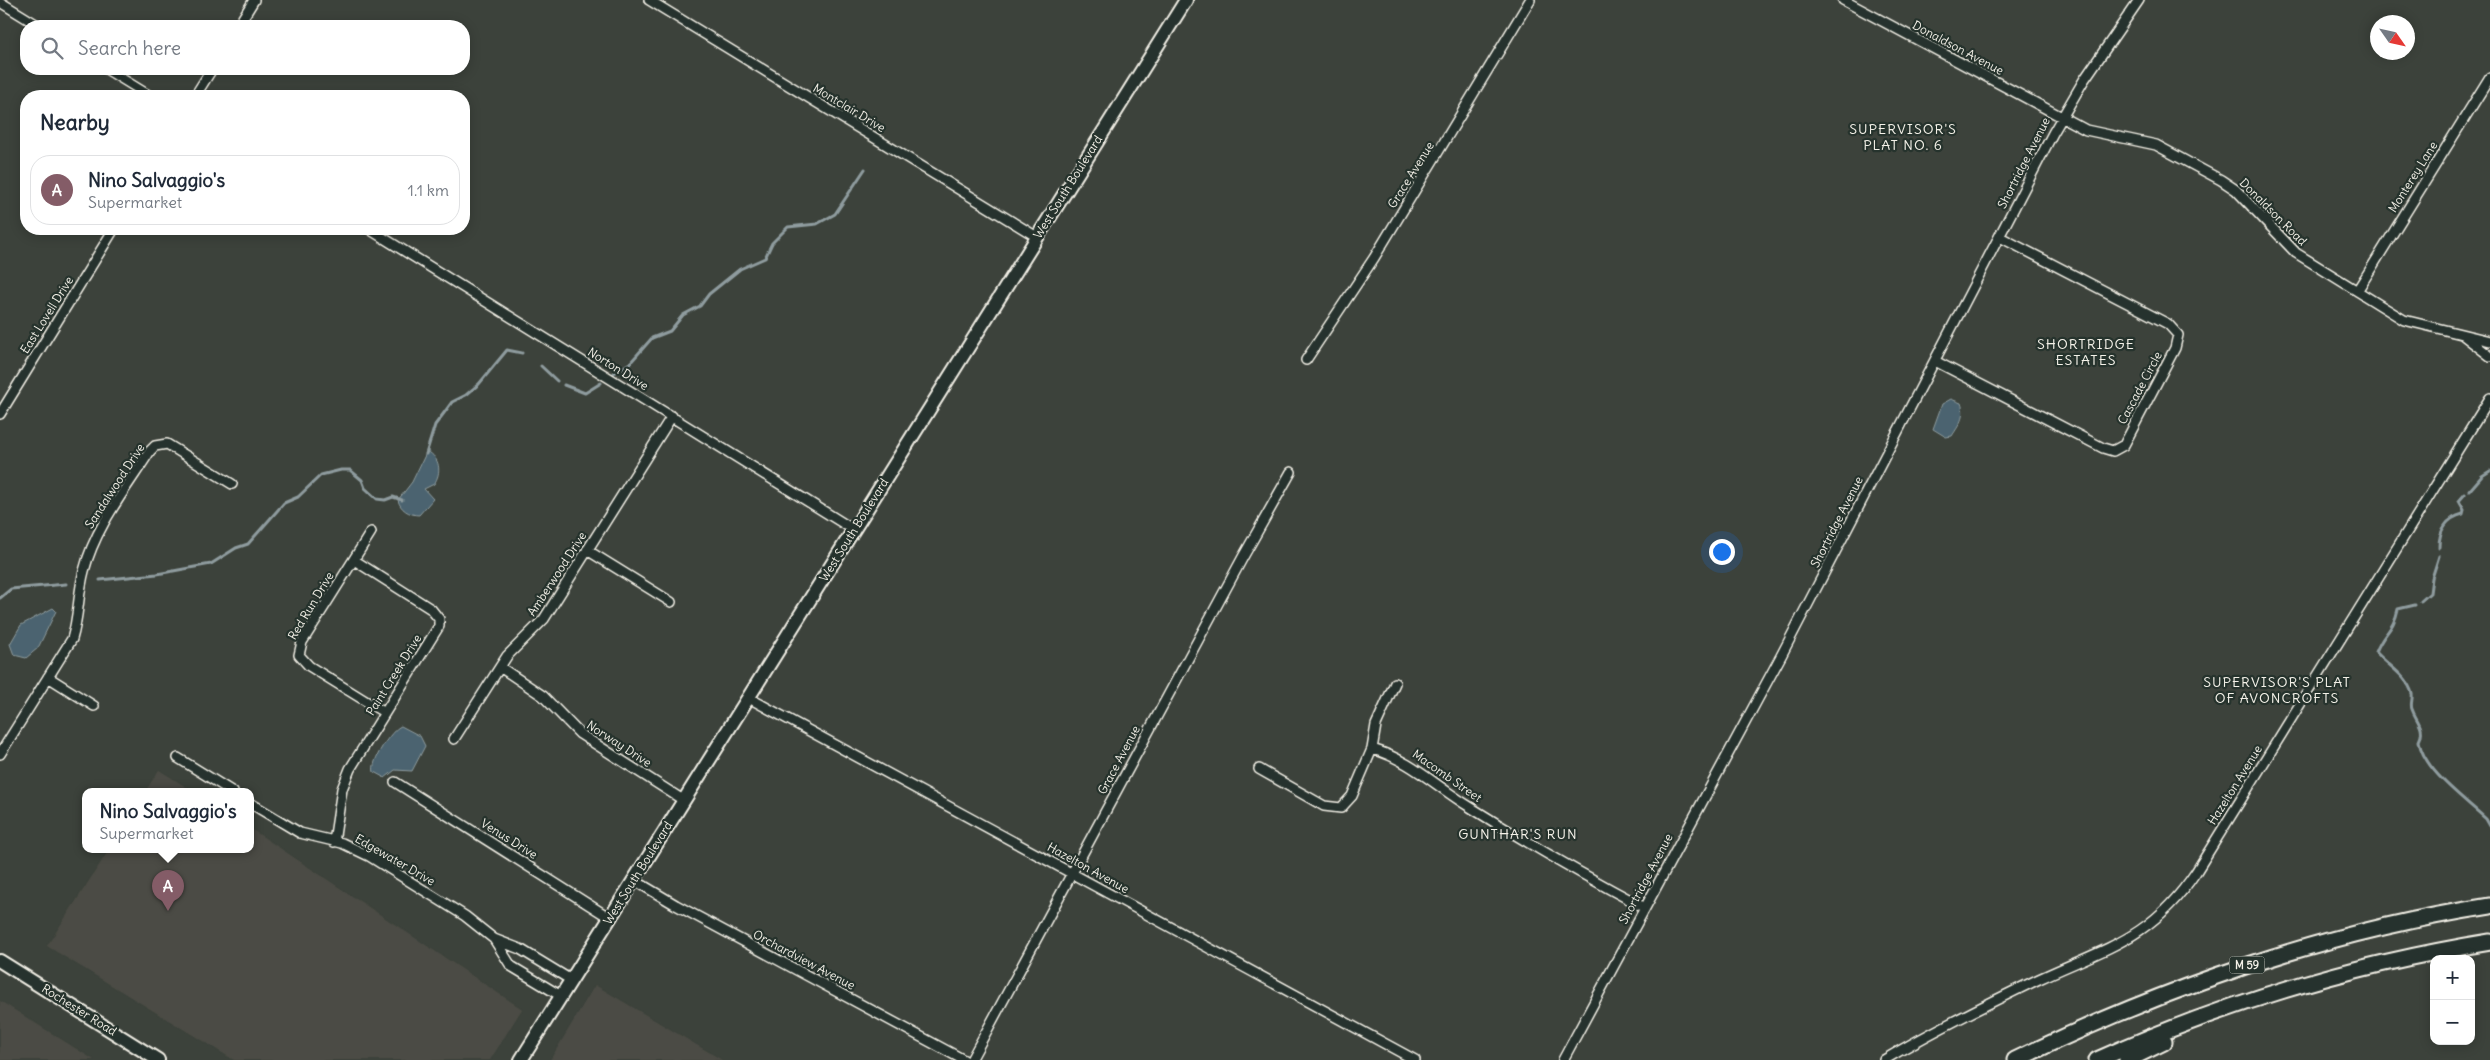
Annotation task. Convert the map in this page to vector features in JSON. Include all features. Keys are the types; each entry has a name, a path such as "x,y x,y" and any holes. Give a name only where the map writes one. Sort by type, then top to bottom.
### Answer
{"highway":[{"name":"M 59","path":"2015,1060 2124,1010 2239,968 2342,937 2490,906"},
{"path":"2098,1060 2190,1022 2256,999 2387,963 2490,942"},
{"path":"2127,1060 2256,999"}],"street":[{"path":"242,20 254,0"},
{"name":"Montclair Drive","path":"649,0 1037,237"},
{"name":"West South Boulevard","path":"521,1060 1186,0"},
{"name":"Grace Avenue","path":"1306,360 1374,258 1530,0"},
{"name":"Donaldson Avenue","path":"1842,0 2061,118"},
{"name":"Shortridge Avenue","path":"1563,1060 1786,648 2061,118 2139,0"},
{"path":"0,2 29,20"},
{"path":"116,75 140,90"},
{"path":"199,90 208,75"},
{"name":"Monterey Lane","path":"2357,290 2490,77"},
{"name":"Donaldson Road","path":"2061,118 2103,135 2130,138 2156,145 2221,180 2236,190 2296,254 2404,320 2490,341"},
{"name":"East Lovell Drive","path":"0,414 110,235"},
{"name":"Norton Drive","path":"379,235 854,530"},
{"name":"Cascade Circle","path":"1935,361 2103,448 2113,451 2124,445 2175,348 2178,335 2168,324 2000,237"},
{"name":"Donaldson Road","path":"2462,335 2490,356"},
{"name":"Hazelton Avenue","path":"1884,1060 1998,999 2128,939 2148,926 2168,908 2196,872 2490,398"},
{"name":"Amberwood Drive","path":"454,739 511,652 541,623 672,416"},
{"name":"Sandalwood Drive","path":"0,754 67,647 75,628 83,572 98,534 152,448 159,444 171,446 232,484"},
{"name":"Grace Avenue","path":"971,1060 1243,556 1291,472"},
{"name":"Red Run Drive","path":"371,532 302,642 299,655 309,666 385,713"},
{"path":"587,550 671,602"},
{"name":"Paint Creek Drive","path":"334,842 344,780 436,632 439,619 431,608 354,560"},
{"name":"Norway Drive","path":"500,667 543,696 580,734 683,800"},
{"path":"48,678 94,706"},
{"path":"1259,769 1324,806 1341,808 1352,796 1372,749 1376,725 1395,683"},
{"name":"Hazelton Avenue","path":"749,698 1415,1060"},
{"name":"Macomb Street","path":"1372,749 1404,761 1445,791 1537,849 1645,908"},
{"path":"178,758 227,788"},
{"name":"Venus Drive","path":"395,782 610,918"},
{"name":"Edgewater Drive","path":"254,805 300,833 334,842 369,856 465,916 494,939 520,949 571,980"},
{"name":"Orchardview Avenue","path":"634,880 676,905 964,1060"},
{"name":"Edgewater Drive","path":"494,939 511,966 561,996"},
{"name":"Rochester Road","path":"0,961 158,1060"}],"shaded area":[{"path":"159,770 188,788 148,788"},
{"path":"254,831 522,1009 490,1060 234,1060 47,946 107,853 254,853"},
{"path":"595,985 722,1060 550,1060"},
{"path":"0,1001 8,1006 94,1060 0,1060"}],"water":[{"path":"1951,399 1961,403 1963,412 1952,436 1946,437 1933,429 1942,404"},
{"path":"427,451 435,457 439,470 434,484 424,489 433,499 419,515 415,515 403,509 398,500 412,482"},
{"path":"53,608 56,611 38,648 26,658 14,655 10,644 21,625"},
{"path":"401,726 420,736 425,746 412,771 395,770 385,778 374,772 375,761 392,733"}],"waterway":[{"path":"614,373 630,363 652,338 670,331 683,315 700,306 709,294 740,269 765,258 772,243 788,227 817,224 835,214 865,169"},
{"path":"426,454 435,425 452,402 466,395 479,384 507,350 522,353"},
{"path":"541,366 557,381"},
{"path":"564,385 585,393 601,383"},
{"path":"100,580 157,574 211,564 236,548 248,544 284,503 298,497 321,475 341,470 350,470 362,480 365,488 377,499 385,500 393,497 402,500"},
{"path":"2469,491 2482,476 2490,471"},
{"path":"2439,547 2442,530 2452,518 2463,514 2464,510 2459,501 2465,494"},
{"path":"2421,601 2430,593 2432,578 2439,556"},
{"path":"0,598 11,589 66,584"},
{"path":"2415,605 2398,609 2394,622 2376,652 2402,676 2410,688 2412,696 2411,707 2421,728 2419,741 2428,763 2446,783 2486,819 2490,826"}],"place":[{"name":"Nino Salvaggio's","path":"168,911"}],"district":[{"name":"SUPERVISOR'S PLAT NO. 6","path":"1903,138"},
{"name":"SHORTRIDGE ESTATES","path":"2086,352"},
{"name":"SUPERVISOR'S PLAT OF AVONCROFTS","path":"2277,690"},
{"name":"GUNTHAR'S RUN","path":"1518,834"}]}
